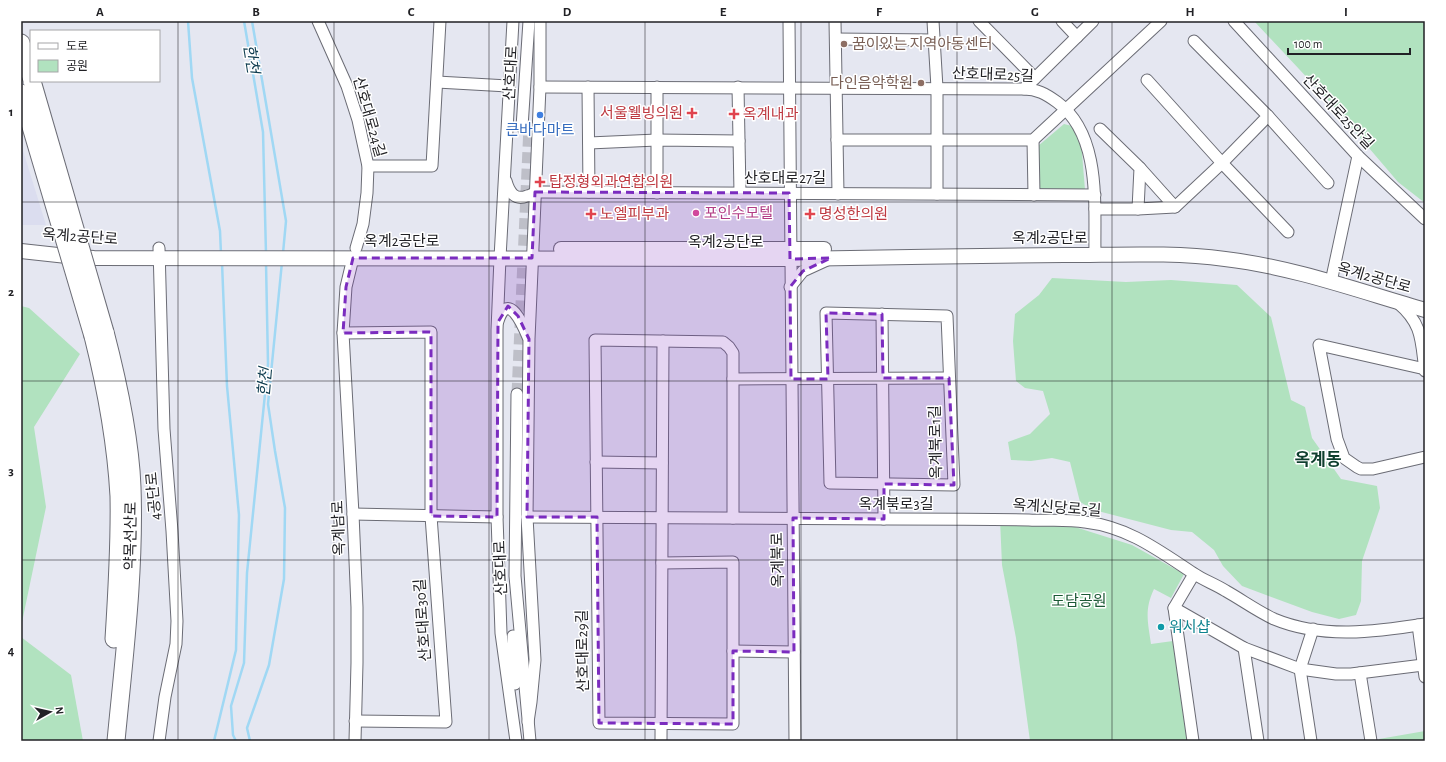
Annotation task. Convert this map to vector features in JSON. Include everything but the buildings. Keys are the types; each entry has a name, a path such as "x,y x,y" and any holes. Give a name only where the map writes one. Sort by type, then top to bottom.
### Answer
{"highway":[{"path":"21,43 30,74"},
{"path":"32,82 99,334"},
{"path":"21,93 99,334"},
{"name":"약목선산로","path":"99,334 114,364 122,406 132,486 131,574 116,741"},
{"name":"약목선산로","path":"99,334 103,376 116,458 119,496 116,600 106,741"}],"main road":[{"name":"옥계2공단로","path":"21,243 57,248 159,252 790,254 1095,251"},
{"name":"옥계2공단로","path":"790,254 831,258 1190,249 1236,254 1294,264 1397,302 1425,310"},
{"name":"옥계2공단로","path":"21,251 82,257 159,252"},
{"name":"옥계2공단로","path":"1332,279 1425,302"}],"street":[{"name":"산호대로24길","path":"318,21 347,86 358,120 368,166 367,193 363,224 355,253"},
{"path":"368,166 432,166 440,21"},
{"path":"513,21 508,86 505,177 500,253 498,322 497,517 501,632 516,741"},
{"name":"산호대로","path":"529,21 526,127 535,21"},
{"path":"528,722 532,702 535,660 527,517 529,339 540,87 540,21"},
{"name":"옥계북로","path":"788,21 795,741"},
{"path":"835,21 838,194"},
{"path":"933,21 937,88"},
{"path":"979,21 1035,78"},
{"path":"1062,21 1077,37"},
{"path":"1024,89 1093,21"},
{"path":"837,140 1033,140 1161,21"},
{"name":"산호대로25안길","path":"1234,21 1358,156 1425,219"},
{"path":"836,39 934,40"},
{"path":"1194,41 1268,116 1328,183"},
{"path":"1147,80 1222,163 1288,232"},
{"path":"437,82 508,86"},
{"name":"산호대로25길","path":"540,87 937,88 1024,89 1043,92 1067,109 1085,139 1090,156 1094,195 1095,251"},
{"path":"588,87 589,192"},
{"path":"657,87 657,193"},
{"path":"738,87 740,193"},
{"name":"산호대로25길","path":"937,88 937,194"},
{"path":"1095,209 1138,209 1176,206 1222,163 1268,116"},
{"path":"1100,129 1176,206"},
{"path":"588,143 657,140 739,141"},
{"path":"1033,140 1034,195"},
{"path":"1332,279 1358,156"},
{"path":"1138,209 1140,168"},
{"name":"산호대로27길","path":"505,177 511,193 517,198 527,197 535,192 1094,195"},
{"name":"4공단로","path":"159,252 164,429 177,621 176,644 165,697 159,741"},
{"name":"옥계남로","path":"355,253 346,287 344,333 353,514 357,663 355,741"},
{"path":"790,287 803,271 831,258"},
{"path":"1397,302 1407,310 1420,334 1425,370 1319,345 1337,439 1344,458 1361,469 1373,469 1425,457"},
{"path":"498,322 499,316 504,310 513,310 518,316 529,339"},
{"name":"옥계북로1길","path":"826,313 947,316 949,378 954,485 830,483 826,313"},
{"path":"882,314 884,519"},
{"path":"1420,334 1422,326 1425,322"},
{"name":"산호대로30길","path":"344,333 431,332 431,516 446,722 355,721"},
{"name":"산호대로29길","path":"662,563 733,562 733,724 599,723 594,340 723,342 729,347 733,353 733,518"},
{"path":"661,741 663,341"},
{"path":"733,379 949,378"},
{"name":"산호대로","path":"520,741 516,699 511,587 509,462 514,395 515,576 530,741"},
{"path":"596,462 662,463"},
{"path":"353,514 497,517"},
{"path":"527,517 793,518"},
{"name":"옥계북로3길","path":"793,518 1000,519"},
{"name":"옥계신당로5길","path":"1000,519 1083,521 1126,532 1154,546 1194,574 1274,618 1291,625 1313,630 1350,633 1422,624 1425,677"},
{"path":"1194,574 1174,608 1194,741"},
{"path":"1174,608 1244,648 1300,668 1336,674 1424,666"},
{"path":"1311,741 1300,668 1313,630"},
{"path":"1244,648 1258,741"},
{"path":"733,651 794,652"},
{"path":"1360,673 1371,741"}],"highlighted area":[{"path":"535,192 789,193 790,259 831,258 803,271 790,287 791,379 828,379 826,313 882,314 883,378 949,378 954,485 884,484 884,519 793,518 794,652 733,651 733,724 599,723 597,517 527,517 529,339 518,316 508,306 498,322 497,517 431,516 431,332 343,333 346,287 353,258 532,258"}],"shaded area":[{"path":"21,144 46,225 21,225"}],"green space":[{"path":"1254,21 1425,21 1425,203 1398,182 1328,100"},
{"path":"1064,124 1076,127 1081,141 1085,190 1038,190 1038,146"},
{"path":"1052,278 1126,282 1171,280 1237,285 1271,317 1291,400 1305,407 1312,438 1341,479 1377,486 1380,508 1362,561 1361,601 1356,615 1339,619 1312,612 1242,586 1223,566 1214,550 1192,532 1171,530 1094,510 1080,502 1070,462 1052,458 1031,461 1011,460 1008,442 1030,434 1050,414 1043,391 1025,388 1016,381 1013,341 1015,314 1039,295"},
{"path":"21,306 29,308 80,354 34,427 46,507 21,627"},
{"name":"도담공원","path":"1000,519 1075,527 1132,545 1184,574 1171,598 1154,589 1149,603 1148,622 1151,644 1173,641 1189,741 1030,741 1016,638 1002,565"},
{"path":"21,637 71,675 83,741 21,741"},
{"path":"1425,731 1425,741 1379,741 1379,739"}],"waterway":[{"path":"188,21 192,78 220,231 221,254"},
{"name":"한천","path":"244,21 263,132 266,254"},
{"path":"252,21 286,221 283,253"},
{"path":"250,741 247,728 269,665 284,579 285,508 268,404 282,262"},
{"path":"214,741 236,650 239,515 227,386 222,263"},
{"name":"한천","path":"236,741 233,735 231,706 244,663 247,573 268,364 266,263"}],"tunnel":[{"path":"517,394 529,126"}],"place":[{"name":"꿈이있는 지역아동센터","path":"844,44"},
{"name":"다인음악학원","path":"921,83"},
{"name":"서울웰빙의원","path":"692,113"},
{"name":"옥계내과","path":"734,114"},
{"name":"큰바다마트","path":"540,115"},
{"name":"탑정형외과연합의원","path":"540,182"},
{"name":"포인수모텔","path":"696,213"},
{"name":"노엘피부과","path":"591,214"},
{"name":"명성한의원","path":"810,214"},
{"name":"워시샵","path":"1161,627"}],"district":[{"name":"옥계동","path":"1318,459"}]}
